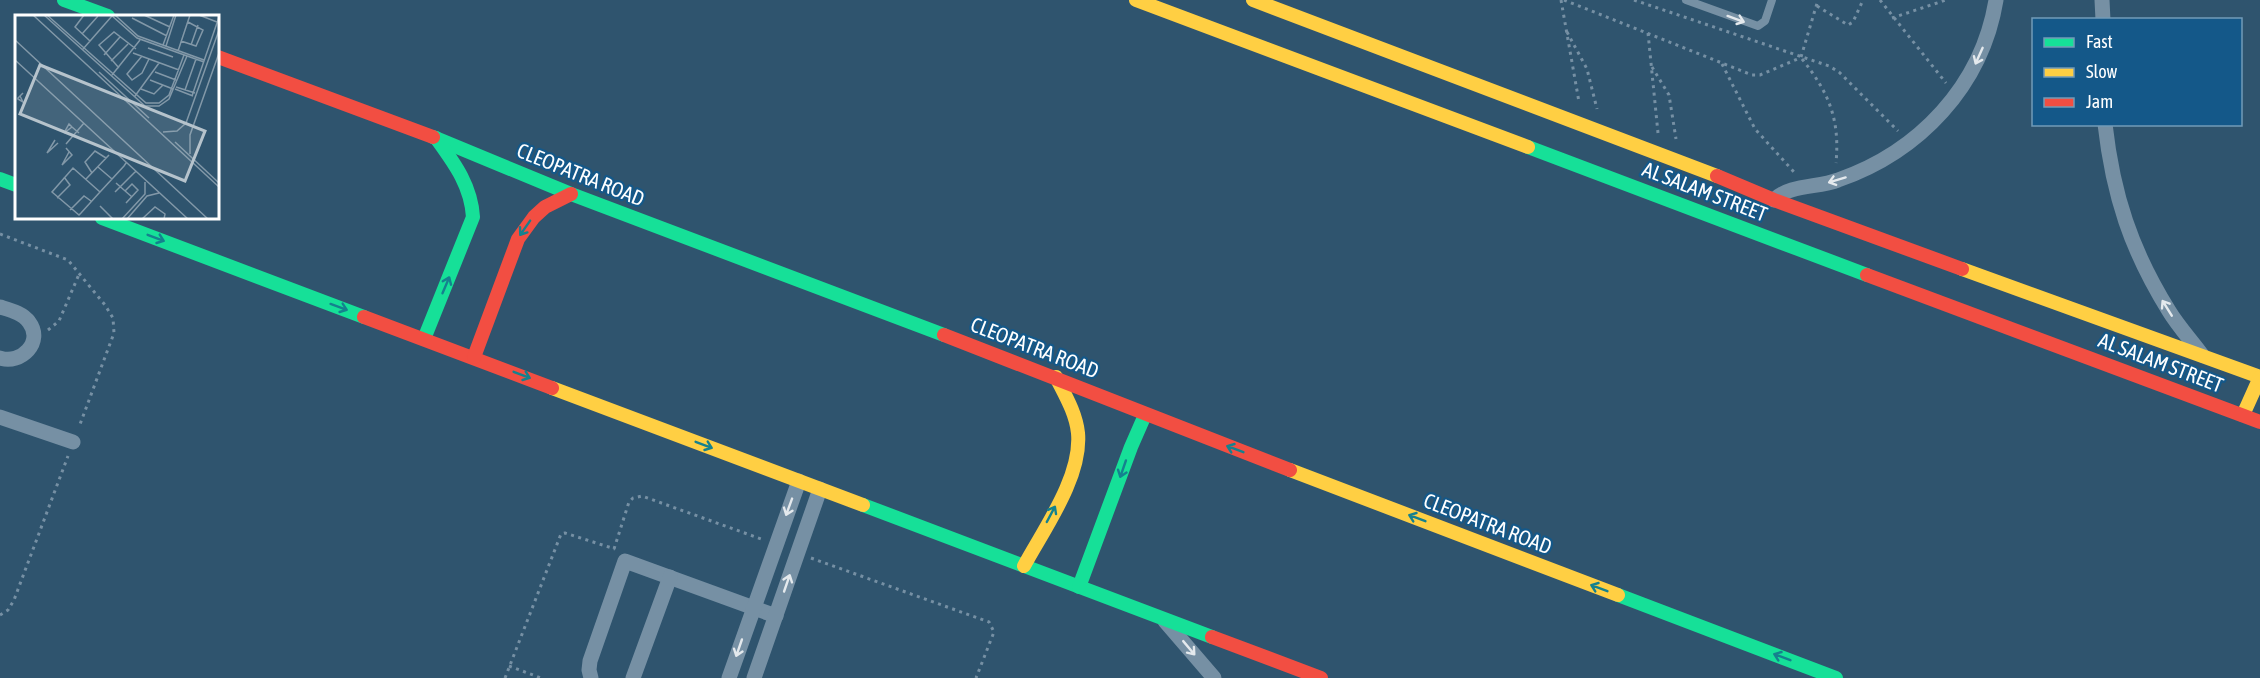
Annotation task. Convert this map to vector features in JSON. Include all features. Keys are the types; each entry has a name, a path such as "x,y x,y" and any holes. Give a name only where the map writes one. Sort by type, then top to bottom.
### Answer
{"main road":[{"path":"64,0 105,15"},
{"name":"AL SALAM STREET","path":"1136,0 2260,422"},
{"name":"AL SALAM STREET","path":"1252,0 1679,161 1774,200 2260,377"},
{"name":"CLEOPATRA ROAD","path":"219,57 436,138 571,194 1056,377 1145,414 1836,678"},
{"path":"424,339 473,217 474,202 469,189 436,138"},
{"path":"0,179 15,185"},
{"path":"474,357 522,233 545,207 571,194"},
{"path":"105,219 1322,678"},
{"path":"1024,566 1070,478 1076,458 1078,441 1076,426 1072,411 1056,377"},
{"path":"2243,415 2260,377"},
{"path":"1079,587 1145,414"}],"street":[{"path":"1774,200 1786,191 1835,182 1870,168 1910,143 1935,121 1973,69 1985,42 1996,0"},
{"path":"2102,0 2103,18"},
{"path":"2105,126 2110,167 2123,218 2143,267 2170,313 2202,355"},
{"path":"0,307 20,314 29,321 34,332 33,344 26,354 16,359 0,358"},
{"path":"0,417 73,442"},
{"path":"729,678 799,481"},
{"path":"754,678 820,489"},
{"path":"591,678 590,661 625,561 776,615"},
{"path":"633,678 670,578"},
{"path":"1163,618 1214,678"}],"lane":[{"path":"1686,0 1755,26 1765,21 1772,0"}],"path":[{"path":"1583,125 1566,31 1563,0 1756,75 1801,57"},
{"path":"1634,0 1829,66 1839,72 1910,143"},
{"path":"1801,57 1818,0"},
{"path":"1817,6 1848,25 1853,22 1863,0"},
{"path":"1880,0 1892,18 1956,95"},
{"path":"1892,18 1947,0"},
{"path":"1566,31 1587,69 1601,132"},
{"path":"1648,33 1660,154"},
{"path":"1801,57 1821,83 1834,113 1838,146 1835,182"},
{"path":"1721,62 1755,129 1808,188"},
{"path":"1651,66 1669,95 1679,161"},
{"path":"0,234 68,260 105,304 113,318 114,333 14,600 8,610 0,615"},
{"path":"34,332 44,332 59,321 80,272"},
{"path":"614,549 629,502 633,498 642,496 776,544"},
{"path":"505,678 561,534 565,533 620,551 625,561"},
{"path":"798,553 989,622 994,632 976,678"},
{"path":"509,666 542,678"}],"traffic: fast":[{"path":"64,0 105,15"},
{"path":"433,137 571,194 944,335"},
{"path":"424,339 473,217 472,205 465,185 436,138"},
{"path":"1528,147 1867,275"},
{"path":"0,179 15,185"},
{"path":"105,219 364,317"},
{"path":"1079,587 1145,415"},
{"path":"863,505 1212,637"},
{"path":"1618,595 1836,678"}],"traffic: slow":[{"path":"1136,0 1528,147"},
{"path":"1253,0 1717,176"},
{"path":"1962,269 2260,377"},
{"path":"1024,566 1068,485 1078,450 1075,418 1056,377"},
{"path":"2243,415 2260,377"},
{"path":"552,388 863,505"},
{"path":"1290,470 1618,595"}],"traffic: jam":[{"path":"219,57 433,137"},
{"path":"1717,176 1774,200 1962,269"},
{"path":"474,357 518,239 534,217 545,207 571,194"},
{"path":"1867,275 2260,422"},
{"path":"364,317 552,388"},
{"path":"944,335 1290,470"},
{"path":"1212,637 1321,678"}]}
